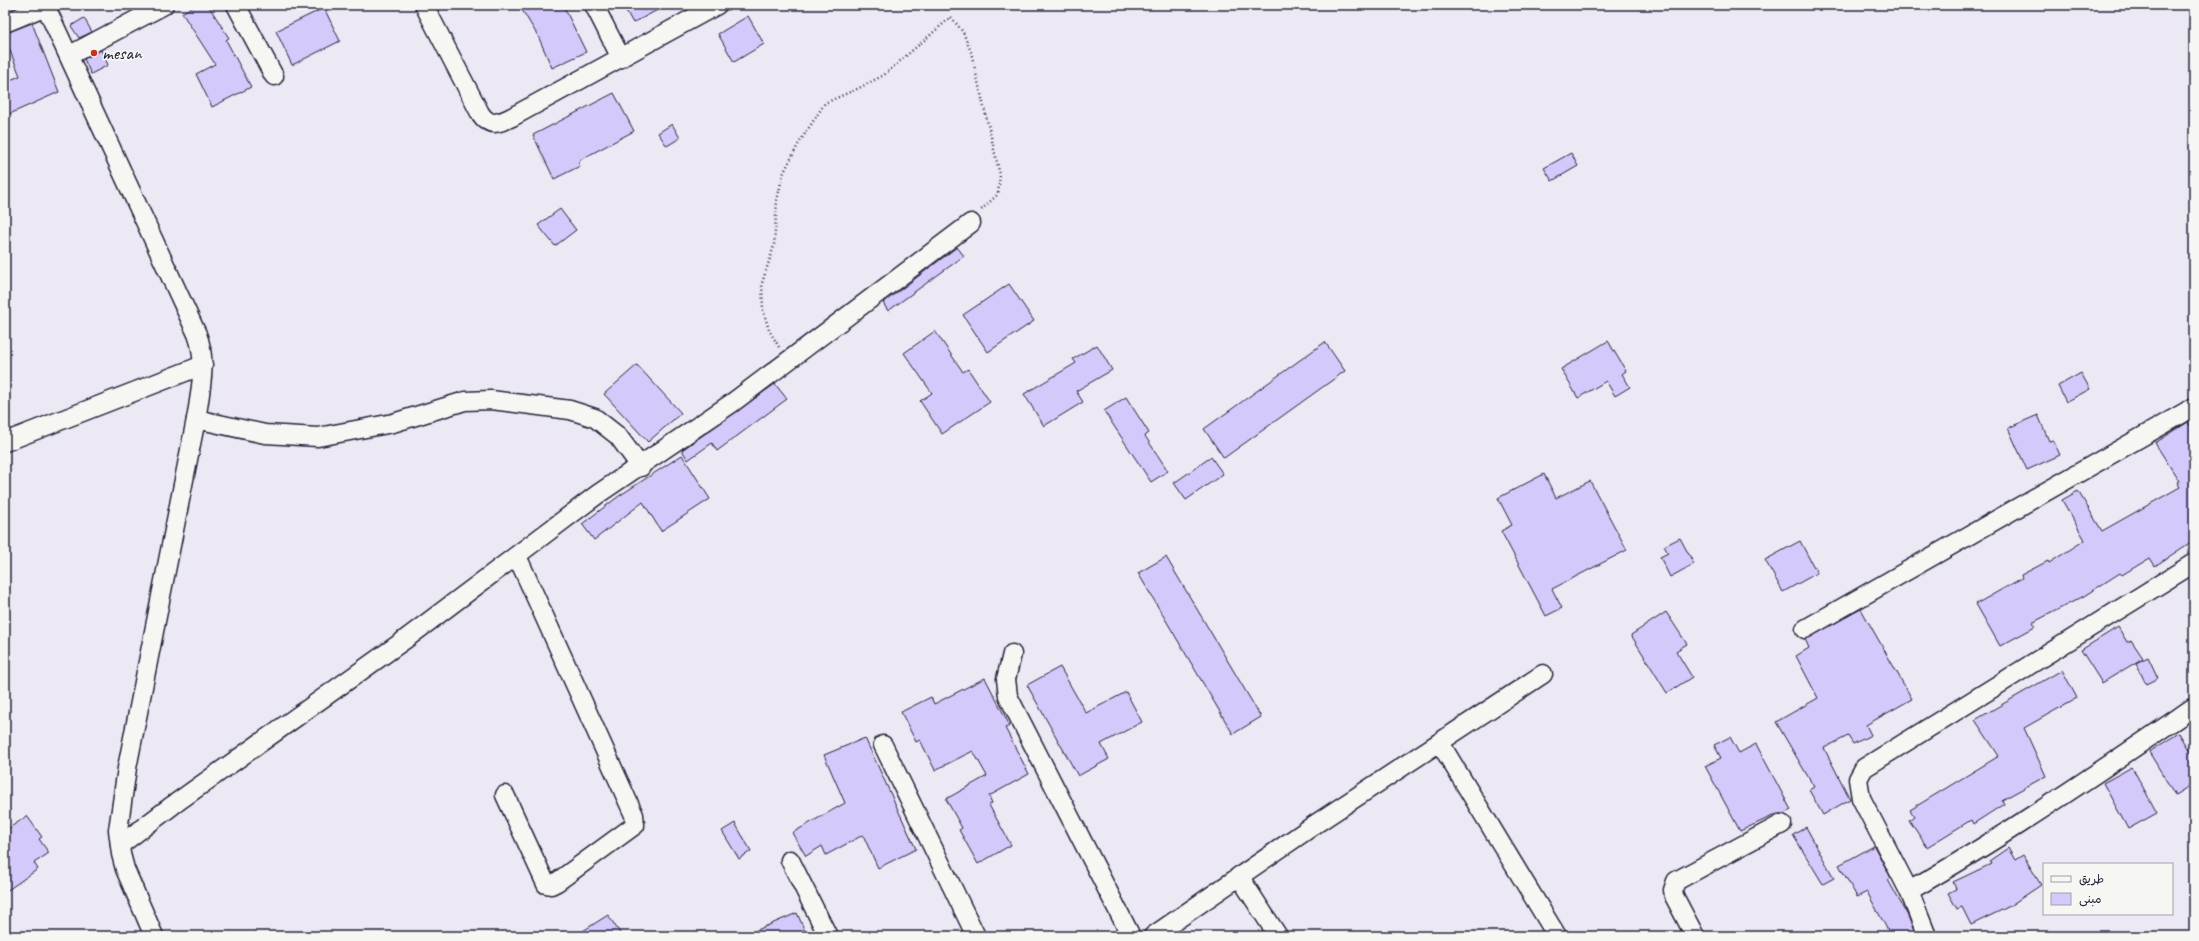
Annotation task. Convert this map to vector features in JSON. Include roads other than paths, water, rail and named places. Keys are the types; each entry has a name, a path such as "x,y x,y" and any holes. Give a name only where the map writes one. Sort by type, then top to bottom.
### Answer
{"street":[{"path":"70,55 164,5"},
{"path":"236,5 274,76"},
{"path":"424,5 471,96 483,117 491,123 512,117 717,5"},
{"path":"594,5 621,58"},
{"path":"5,23 46,6 198,334 201,345 203,365 196,419 127,768 118,830 120,845 132,886 154,936"},
{"path":"120,845 173,805 290,723 517,556 598,494 641,467 732,403 971,222"},
{"path":"5,442 203,365"},
{"path":"196,419 265,434 318,437 393,424 465,400 491,400 570,410 595,418 618,436 641,467"},
{"path":"1805,629 2194,407"},
{"path":"505,795 546,884 551,885 557,882 635,825 634,815 517,556"},
{"path":"1927,936 1909,891 1860,798 1858,779 1864,768 2194,563"},
{"path":"1012,654 1006,679 1008,696 1131,936"},
{"path":"1153,936 1239,876 1543,674"},
{"path":"1909,891 1961,860 2077,786 2194,708"},
{"path":"1440,743 1557,936"},
{"path":"883,745 976,936"},
{"path":"1695,936 1674,896 1673,890 1676,881 1782,824"},
{"path":"790,860 828,936"},
{"path":"1239,876 1278,936"}],"place":[{"name":"mesan","path":"94,53"}]}
